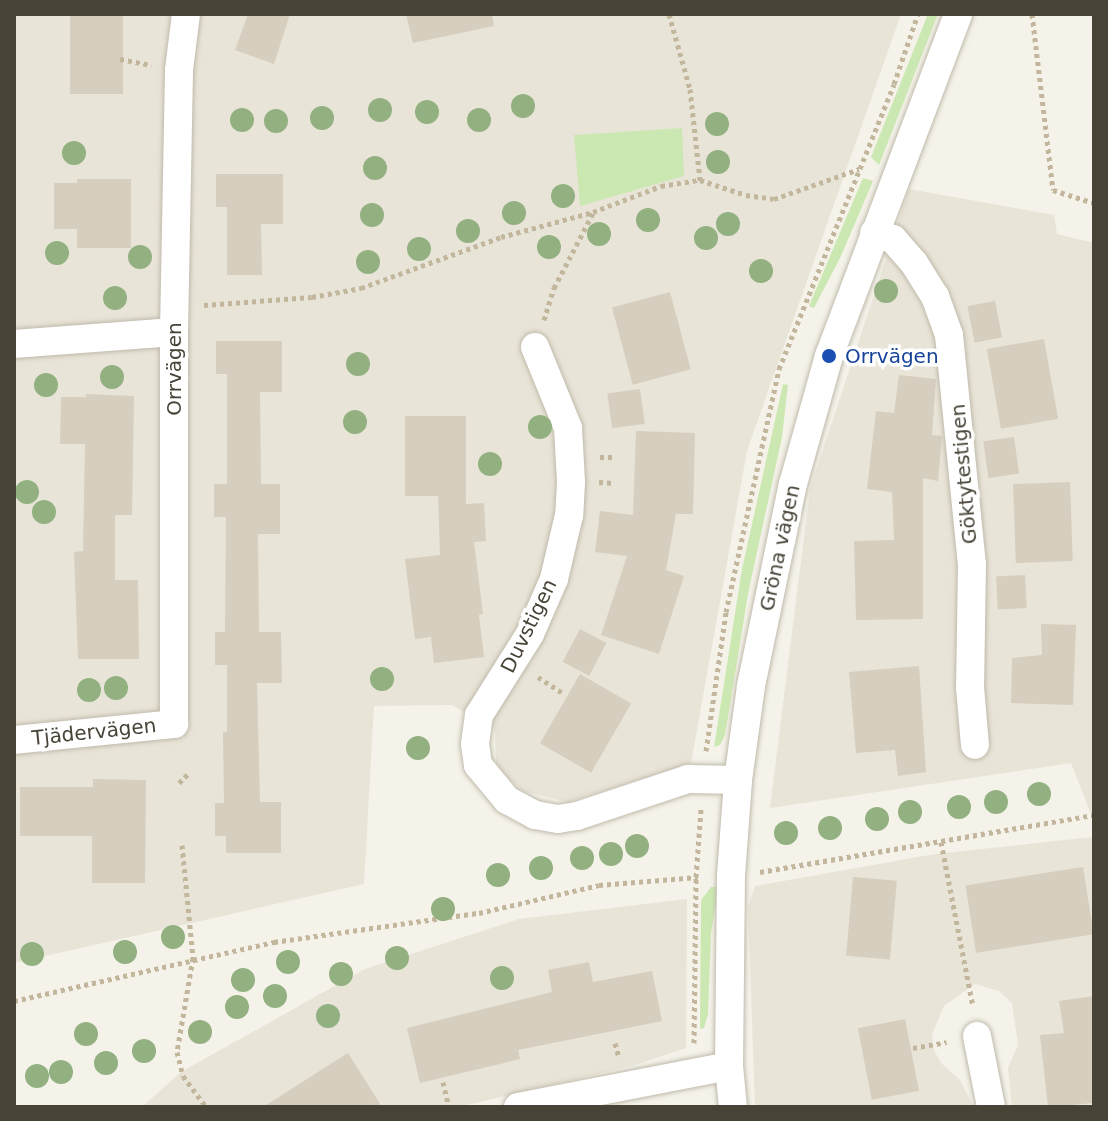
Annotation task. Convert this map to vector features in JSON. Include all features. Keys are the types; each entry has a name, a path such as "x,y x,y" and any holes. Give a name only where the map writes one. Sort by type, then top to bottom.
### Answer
{"street":[{"name":"Orrvägen","path":"174,724 174,332 179,70 186,14"},
{"name":"Gröna vägen","path":"733,1107 729,1066 731,876 738,780 751,686 793,484 829,356 958,14"},
{"name":"Göktytestigen","path":"874,233 893,239 914,263 935,296 949,335 971,550 970,687 975,745"},
{"path":"14,344 174,332"},
{"name":"Duvstigen","path":"535,347 568,428 569,515 554,579 530,634 479,715 475,744 478,765 507,800 535,815 558,819 577,816 688,779 738,780"},
{"name":"Tjädervägen","path":"14,740 174,724"},
{"path":"977,1036 991,1107"},
{"path":"518,1107 729,1066"}],"path":[{"path":"669,14 690,89 700,180"},
{"path":"1032,14 1053,190 1094,203"},
{"path":"192,305 312,297 361,288 501,237 593,212 661,186 700,180 746,195 774,199 860,169"},
{"path":"535,347 554,288 593,212"},
{"path":"179,783 189,773"},
{"path":"755,873 1094,815"},
{"path":"941,842 971,989 977,1036"},
{"path":"182,845 193,958 177,1052 183,1076 206,1107"},
{"path":"14,1001 274,942 479,913 599,885 688,877"},
{"path":"443,1082 449,1107"}],"shaded area":[{"path":"14,14 901,14 747,451 691,763 567,802 523,791 496,766 495,730 452,705 374,706 364,884 14,963"},
{"path":"909,189 1054,215 1057,234 1094,243 1094,822 1071,763 770,808 810,489"},
{"path":"1094,837 1094,1107 1012,1107 1008,1068 1018,1045 1012,1003 999,991 975,984 944,1006 932,1034 934,1050 941,1063 960,1080 974,1107 755,1107 748,907 755,886 935,854"},
{"path":"687,899 686,1048 635,1065 459,1107 142,1107 181,1072 365,969 519,919"}],"green space":[{"path":"928,14 938,14 879,165 871,157"},
{"path":"682,128 684,176 580,206 574,135"},
{"path":"863,178 873,181 841,256 814,308 809,306"},
{"path":"783,384 788,385 782,437 748,594 725,735 720,745 714,747 742,569"},
{"path":"711,887 719,887 711,933 708,1015 704,1028 700,1029 701,900"}],"building":[{"path":"70,14 123,14 123,94 70,94"},
{"path":"248,14 290,14 274,64 235,50"},
{"path":"406,14 492,14 494,26 413,43"},
{"path":"216,174 283,174 283,224 261,224 262,275 227,275 227,207 216,207"},
{"path":"77,179 131,179 131,248 77,248 77,229 54,229 54,183 77,183"},
{"path":"670,292 691,369 633,385 612,308"},
{"path":"995,301 1002,337 975,343 968,306"},
{"path":"1044,339 1058,419 1001,429 987,349"},
{"path":"216,341 282,341 282,392 260,392 261,484 280,484 280,534 258,534 259,632 281,632 282,683 257,683 260,802 281,802 281,853 226,853 226,836 215,836 215,803 224,803 223,732 227,732 227,665 215,665 215,632 225,632 226,517 214,517 214,484 227,484 227,374 216,374"},
{"path":"899,375 936,379 932,435 942,436 938,481 923,478 923,619 856,620 854,541 894,540 892,492 867,489 876,411 894,413"},
{"path":"640,389 645,424 612,428 607,394"},
{"path":"86,394 134,396 132,515 115,515 115,580 138,580 139,659 78,659 74,552 83,551 85,444 60,444 61,397 86,397"},
{"path":"405,416 466,416 466,504 484,503 486,541 474,542 483,614 479,615 484,657 434,663 431,637 415,639 405,559 440,555 438,496 405,496"},
{"path":"636,431 695,433 693,514 676,514 666,570 684,576 659,654 601,635 627,556 595,552 600,511 633,515"},
{"path":"1014,437 1019,474 988,478 983,441"},
{"path":"1070,482 1073,561 1016,563 1013,484"},
{"path":"1025,575 1027,608 998,609 996,577"},
{"path":"1041,624 1076,625 1073,705 1011,703 1012,658 1042,655"},
{"path":"580,629 606,643 589,676 563,662"},
{"path":"919,666 926,772 898,776 895,750 856,753 849,672"},
{"path":"580,674 631,704 591,773 540,743"},
{"path":"93,779 146,780 145,883 92,883 92,836 20,836 20,787 93,787"},
{"path":"1083,867 1094,934 976,953 965,886"},
{"path":"853,877 897,881 890,960 846,956"},
{"path":"589,962 593,982 652,971 662,1021 518,1050 520,1059 420,1083 407,1028 552,992 548,970"},
{"path":"1094,996 1094,1103 1048,1107 1040,1035 1064,1033 1059,1001"},
{"path":"905,1019 919,1091 872,1100 858,1028"},
{"path":"348,1053 382,1107 263,1107"}],"place":[{"name":"Orrvägen","path":"829,356"}]}
